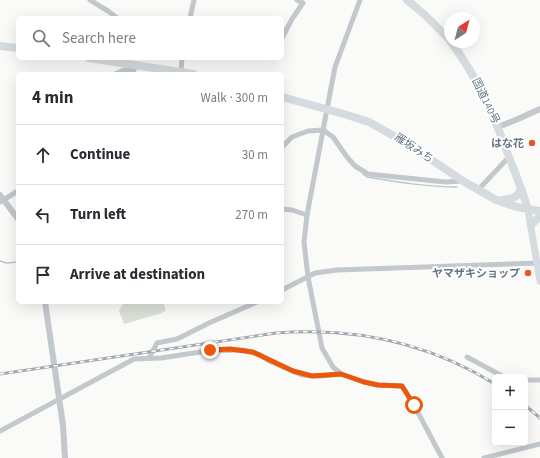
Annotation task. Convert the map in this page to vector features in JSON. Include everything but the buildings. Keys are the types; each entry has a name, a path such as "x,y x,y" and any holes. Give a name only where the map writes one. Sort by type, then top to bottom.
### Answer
{"highway":[{"name":"国道140号","path":"407,0 444,34"},
{"path":"0,46 16,48"},
{"name":"国道140号","path":"456,48 468,65 482,91 498,127 528,210"},
{"path":"97,60 134,69 185,72"},
{"name":"雁坂みち","path":"284,98 369,122 386,131 463,181 496,200 528,210 540,211"},
{"path":"496,200 514,198 521,189"},
{"path":"531,225 540,216"}],"main road":[{"path":"528,210 540,281"}],"street":[{"path":"90,0 114,16"},
{"path":"190,16 194,0"},
{"path":"284,34 303,3 297,0"},
{"path":"360,0 335,67 318,165 307,215 304,242 308,277 322,348 333,367 341,374 364,382 378,385 402,386 414,405 442,458"},
{"path":"181,71 182,60"},
{"path":"120,72 134,69"},
{"path":"498,127 540,109"},
{"path":"284,145 292,137 308,131 323,130 333,137 355,166 368,174 445,182 463,181"},
{"path":"478,190 509,157"},
{"path":"16,192 1,199 16,217"},
{"path":"284,209 307,215"},
{"path":"284,289 315,273 337,270 538,263"},
{"path":"45,304 63,425 65,458"},
{"path":"149,358 157,343 177,339 192,330 252,304"},
{"path":"0,431 134,359 162,358 207,351 243,350 256,353 269,361 302,375 321,376 341,374"},
{"path":"466,357 498,374"},
{"path":"528,380 540,380"},
{"path":"484,458 540,444"}],"shaded area":[{"path":"123,304 164,304 166,310 162,313 124,324 119,311"}],"waterway":[{"path":"363,174 367,177 401,182 457,187"},
{"path":"0,261 6,263 16,262"}],"railway":[{"path":"0,374 276,333 305,332 362,335 390,340 443,357 492,382"},
{"path":"528,408 540,418"}],"place":[{"name":"はな花","path":"532,143"},
{"name":"ヤマザキショップ","path":"528,273"}],"route":[{"path":"210,350 230,349 253,352 269,361 302,375 321,376 341,374 354,380 378,385 402,386 414,405"}]}
